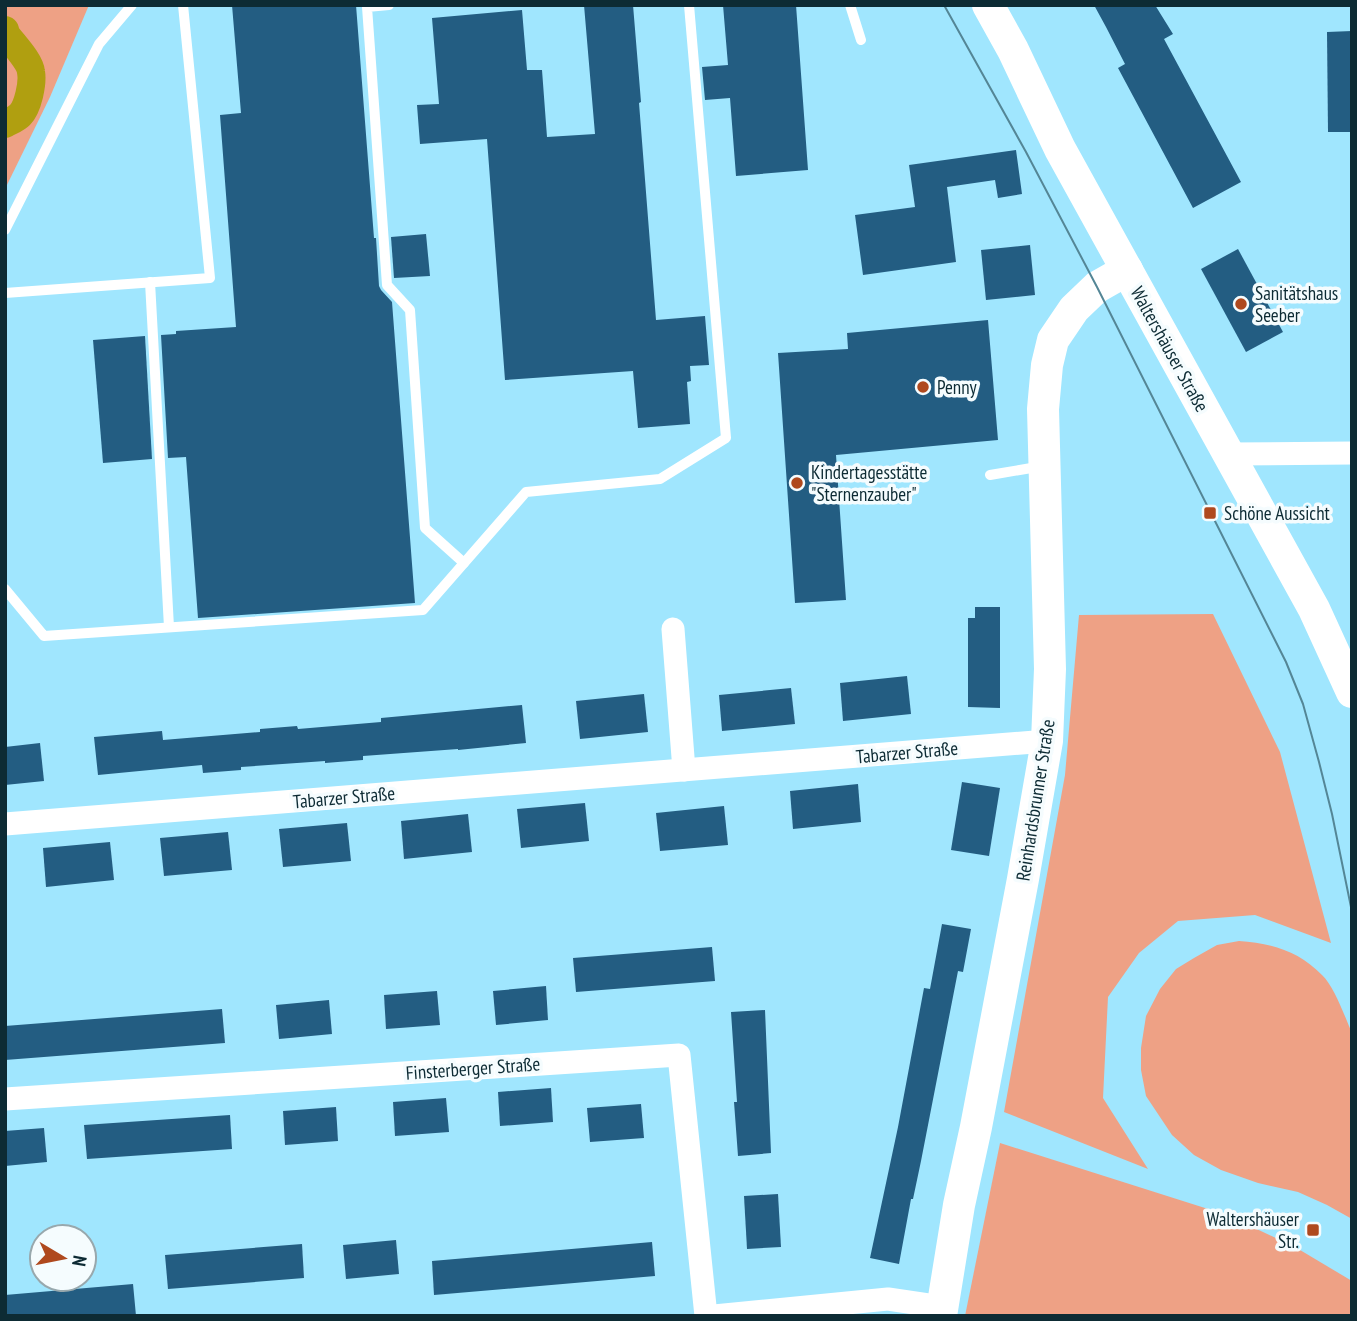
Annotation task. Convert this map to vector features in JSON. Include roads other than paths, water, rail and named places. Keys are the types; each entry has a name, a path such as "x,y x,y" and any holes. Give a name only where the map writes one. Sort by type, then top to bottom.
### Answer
{"street":[{"name":"Waltershäuser Straße","path":"988,5 1013,50 1060,149 1314,609 1352,692"},
{"name":"Reinhardsbrunner Straße","path":"942,1312 959,1205 976,1127 1047,741 1050,669 1043,409 1047,365 1053,340 1074,309 1097,287 1127,270"},
{"path":"1227,454 1352,453"},
{"path":"673,629 684,770"},
{"name":"Tabarzer Straße","path":"5,824 1047,741"},
{"name":"Finsterberger Straße","path":"5,1099 678,1055 706,1316"},
{"path":"713,1316 888,1299 942,1312"}],"lane":[{"path":"5,230 99,44 132,5"},
{"path":"5,293 210,278 183,5"},
{"path":"389,5 368,7 387,285 410,310 425,528 464,563"},
{"path":"5,589 44,636 423,610 526,492 660,479 726,438 689,5"},
{"path":"850,5 860,40"},
{"path":"150,282 169,627"},
{"path":"990,475 1044,466"}],"waterway":[{"path":"5,30 28,63 31,77 29,95 23,111 17,118 5,124"}],"tram line":[{"path":"944,5 1097,287 1286,662 1303,704 1319,762 1352,912"}],"place":[{"name":"Sanitätshaus Seeber","path":"1241,304"},
{"name":"Penny","path":"923,387"},
{"name":"Kindertagesstätte \"Sternenzauber\"","path":"797,483"},
{"name":"Schöne Aussicht","path":"1210,513"},
{"name":"Waltershäuser Str.","path":"1313,1230"}]}
